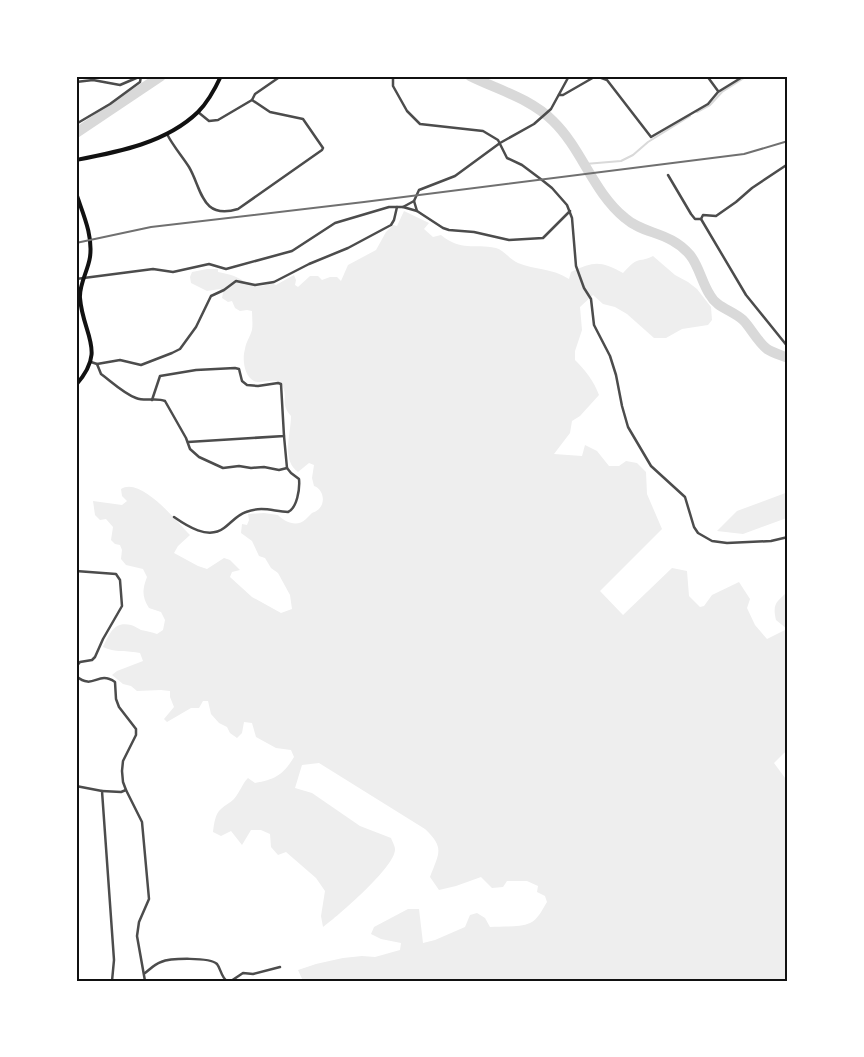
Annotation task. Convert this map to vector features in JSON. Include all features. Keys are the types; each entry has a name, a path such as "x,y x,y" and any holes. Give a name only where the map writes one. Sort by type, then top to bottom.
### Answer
{"main road":[{"path":"76,160 145,143 166,134 198,112 221,76"},
{"path":"76,193 90,240 90,258 80,297 91,344 91,362 84,376 76,385"}],"street":[{"path":"76,82 93,80 120,85 141,76 140,82 128,92 76,124"},
{"path":"198,112 207,120 213,122 252,100 255,94 281,76"},
{"path":"393,76 393,86 406,110 420,124 483,131 498,140 507,158 522,165 552,188 570,211 576,266 584,288 591,299 594,325 610,356 628,427 651,466 685,497 698,533 712,541 727,544 771,542 788,537"},
{"path":"403,207 414,200 419,190 455,176 500,143 542,118 548,113 569,76"},
{"path":"559,95 563,95 596,76 607,80 651,137 708,104 718,92 744,76"},
{"path":"707,76 718,92"},
{"path":"166,134 190,169 203,200 209,206 218,210 232,211 238,209 323,148 303,119 270,112 252,100"},
{"path":"668,176 695,219 701,219 703,215 716,216 752,188 788,164"},
{"path":"414,200 417,211"},
{"path":"76,279 153,269 173,272 209,264 226,269 292,251 335,223 389,207 403,207 417,211 449,230 474,232 501,239 521,241 547,237 570,211"},
{"path":"91,362 97,364 114,360 141,365 180,349 196,327 211,296 215,293 224,290 236,281 256,285 274,282 306,265 348,248 390,225 394,220 397,207"},
{"path":"701,219 746,295 788,347"},
{"path":"97,364 98,369 105,377 131,396 147,401 159,399 165,401 196,456 223,468 239,466 279,470 287,468"},
{"path":"152,400 160,376 196,370 235,368 239,369 242,380 247,385 281,384 287,468 300,482 294,507 291,511 285,512 264,508 248,511 237,516 223,529 212,532 192,529 174,517"},
{"path":"187,442 284,436"},
{"path":"76,571 116,574 120,580 122,602 96,657 92,660 80,662 76,667"},
{"path":"77,678 89,683 102,677 110,678 115,682 116,700 119,707 136,729 136,735 123,761 123,782 142,822 150,899 139,922 137,936 145,981"},
{"path":"76,786 102,791 121,792 126,790"},
{"path":"102,791 114,960 112,981"},
{"path":"145,973 163,961 212,961 217,965 227,981"},
{"path":"231,981 243,972 253,974 280,968"}],"shaded area":[{"path":"404,211 429,223 424,229 433,237 441,235 455,244 496,248 518,263 563,275 569,279 571,272 592,264 609,266 623,273 635,262 653,256 675,275 697,289 711,307 712,320 708,325 682,329 666,338 654,338 627,314 615,307 603,304 593,295 580,307 582,330 575,351 575,360 589,376 599,395 580,416 572,421 570,433 554,454 582,456 585,445 597,451 609,466 619,466 626,461 637,463 646,472 647,494 662,529 600,591 623,615 672,568 687,571 689,596 700,607 704,606 712,595 739,582 750,599 747,608 755,625 767,639 787,629 776,620 775,606 788,591 788,751 774,763 788,782 788,981 303,981 298,970 316,964 343,958 375,957 400,950 401,943 381,939 371,934 374,927 408,909 419,909 423,943 465,927 470,915 477,913 485,918 490,927 526,925 538,917 547,902 545,896 537,892 538,886 527,881 507,881 503,887 492,888 481,877 439,890 430,877 438,856 438,846 425,829 319,763 302,765 295,788 312,793 360,826 391,838 395,848 393,857 377,878 341,913 323,927 321,916 325,891 316,878 286,852 278,855 271,847 270,834 261,830 251,830 242,845 231,831 221,836 213,832 217,814 234,799 248,778 255,783 278,775 294,757 291,750 276,748 256,737 252,723 244,722 242,733 237,738 211,714 208,701 203,701 199,708 191,708 167,722 164,719 174,707 170,691 137,691 131,686 123,684 112,675 117,671 143,661 140,653 112,650 103,647 113,629 125,624 157,634 163,630 165,620 161,612 149,608 145,600 144,586 147,577 143,569 126,565 121,559 122,550 120,545 115,544 111,540 113,527 106,519 100,520 95,515 93,501 122,505 127,501 122,496 121,489 129,487 148,494 168,511 190,535 178,546 174,553 207,569 224,558 230,560 240,570 232,572 230,577 252,597 281,613 292,609 290,595 278,573 271,568 265,558 259,556 252,541 241,533 242,524 247,525 249,520 248,514 264,513 278,515 291,523 299,523 318,510 323,499 320,490 314,486 312,478 314,465 309,463 298,472 290,461 288,446 291,416 286,408 281,383 254,381 246,371 244,353 252,330 252,311 240,311 235,308 232,301 228,302 222,298 223,293 220,289 207,291 191,283 190,277 192,272 218,269 218,272 234,276 256,286 271,283 276,285 294,275 295,285 298,287 310,276 318,276 322,280 337,277 341,281 348,265 376,250 386,232 393,225 397,226"},
{"path":"788,492 788,517 743,534 717,531 737,511"}],"waterway":[{"path":"76,133 161,76"},
{"path":"470,76 524,100 544,113 572,144 604,196 614,208 640,228 666,237 682,247 693,259 713,299 743,320 767,349 788,358"},
{"path":"697,112 710,105 722,92 747,76"},
{"path":"585,164 621,161 633,155 648,142 690,116"}],"railway":[{"path":"76,243 151,227 744,154 788,141"}]}
